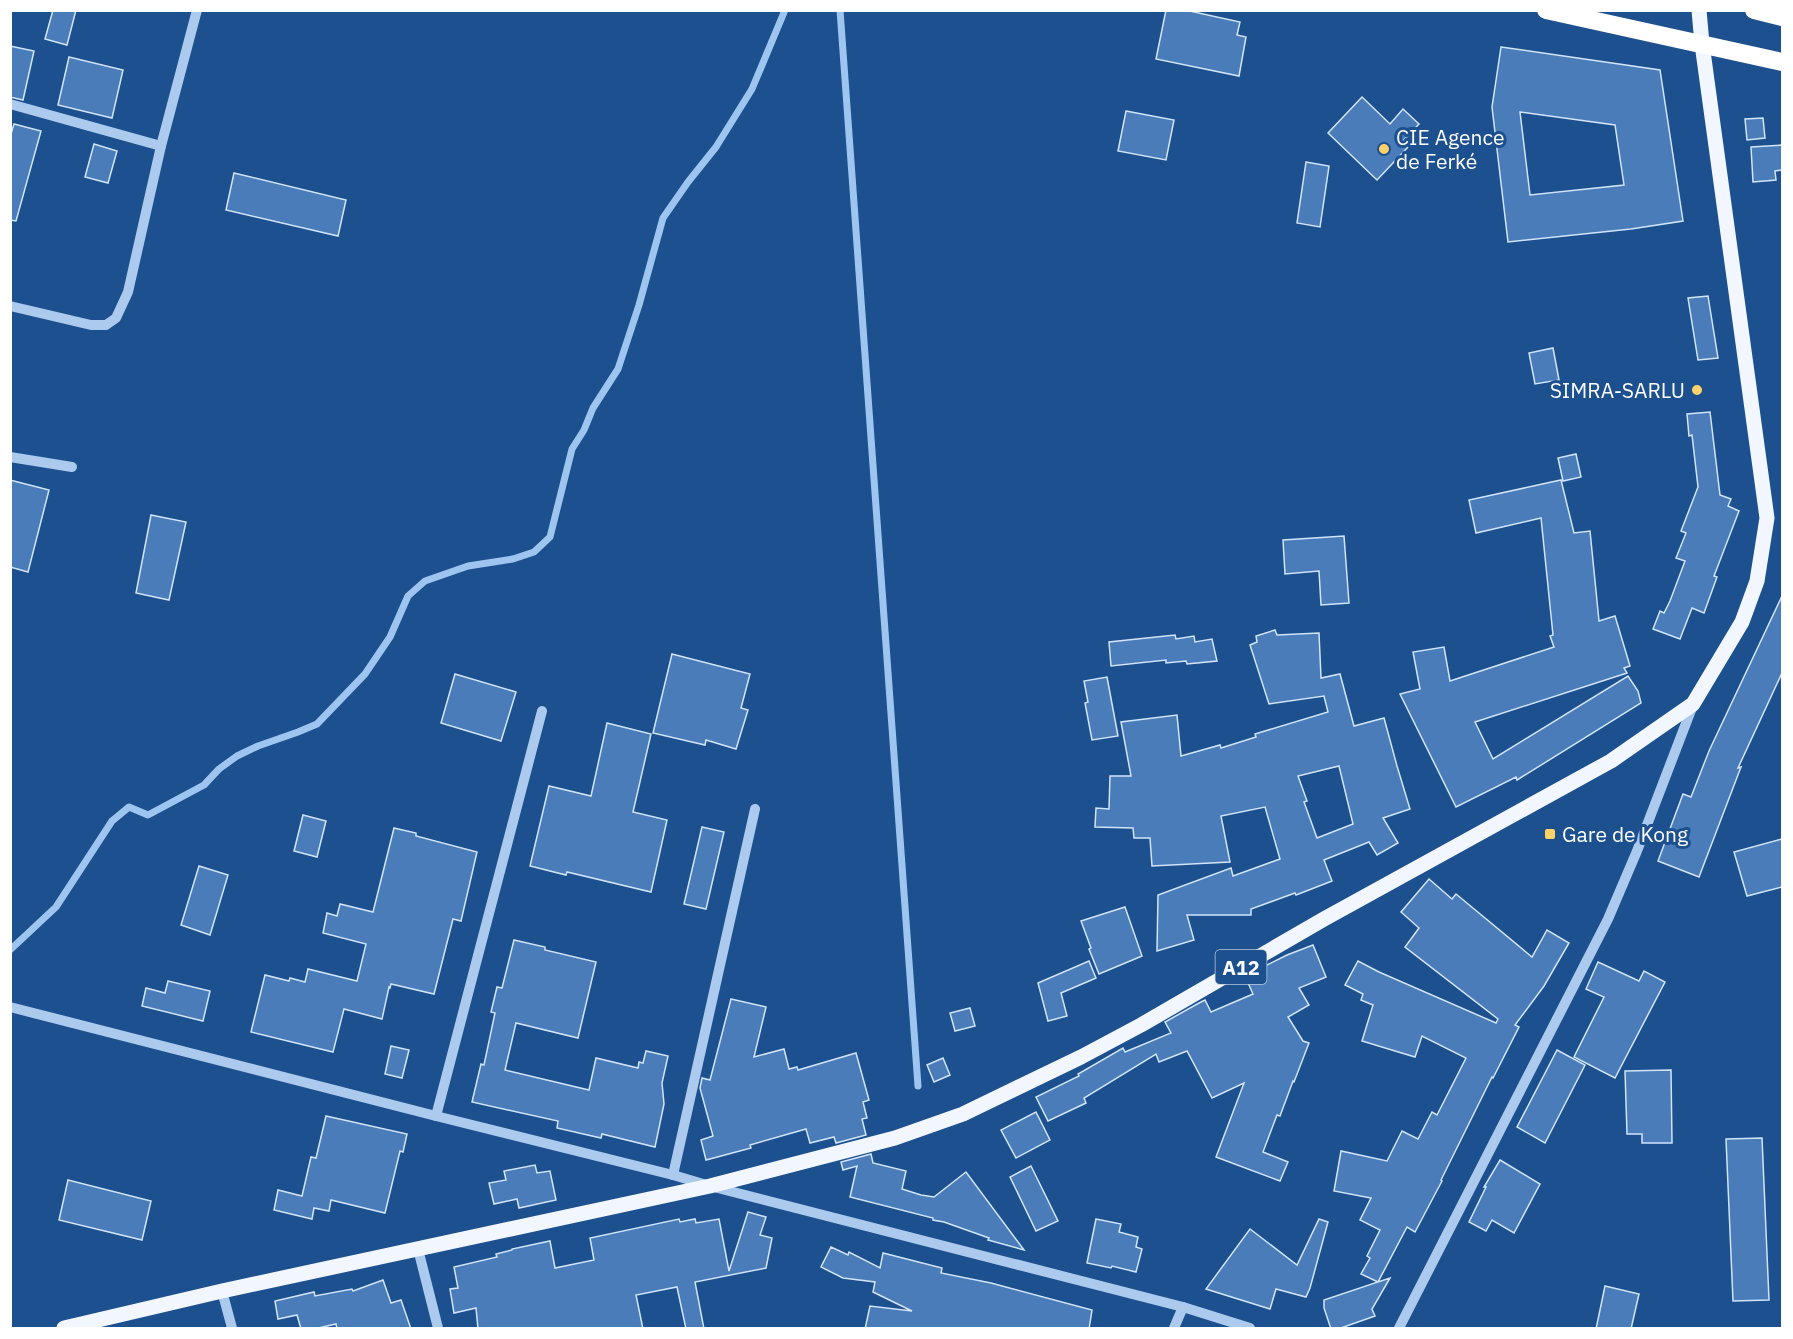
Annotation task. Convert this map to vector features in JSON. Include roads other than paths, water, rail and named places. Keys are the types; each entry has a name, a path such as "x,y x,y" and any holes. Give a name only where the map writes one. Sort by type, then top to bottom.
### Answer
{"highway":[{"path":"1546,10 1782,62"},
{"path":"1754,10 1782,17"}],"main road":[{"name":"A12","path":"64,1329 222,1291 710,1186 895,1138 963,1114 1141,1025 1324,919 1611,761 1694,704 1742,622 1758,580 1767,518 1699,10"}],"street":[{"path":"10,306 91,325 106,325 116,318 128,292 161,146 197,10"},
{"path":"10,104 161,146"},
{"path":"10,457 72,467"},
{"path":"1399,1329 1608,920 1694,704"},
{"path":"436,1116 542,711"},
{"path":"673,1174 756,809"},
{"path":"10,1006 436,1116 673,1174 710,1186 1183,1307 1250,1329"},
{"path":"418,1249 438,1329"},
{"path":"222,1291 232,1329"},
{"path":"1174,1329 1183,1307"}],"waterway":[{"path":"10,950 56,907 112,821 129,807 148,815 204,785 219,769 237,756 317,724 365,674 390,637 408,596 425,581 468,566 513,559 534,552 550,537 572,449 584,430 593,408 618,369 639,305 663,218 716,147 752,89 785,10"},
{"path":"840,10 918,1086"}],"place":[{"name":"CIE Agence de Ferké","path":"1384,149"},
{"name":"SIMRA-SARLU","path":"1697,390"},
{"name":"Gare de Kong","path":"1550,834"}]}
